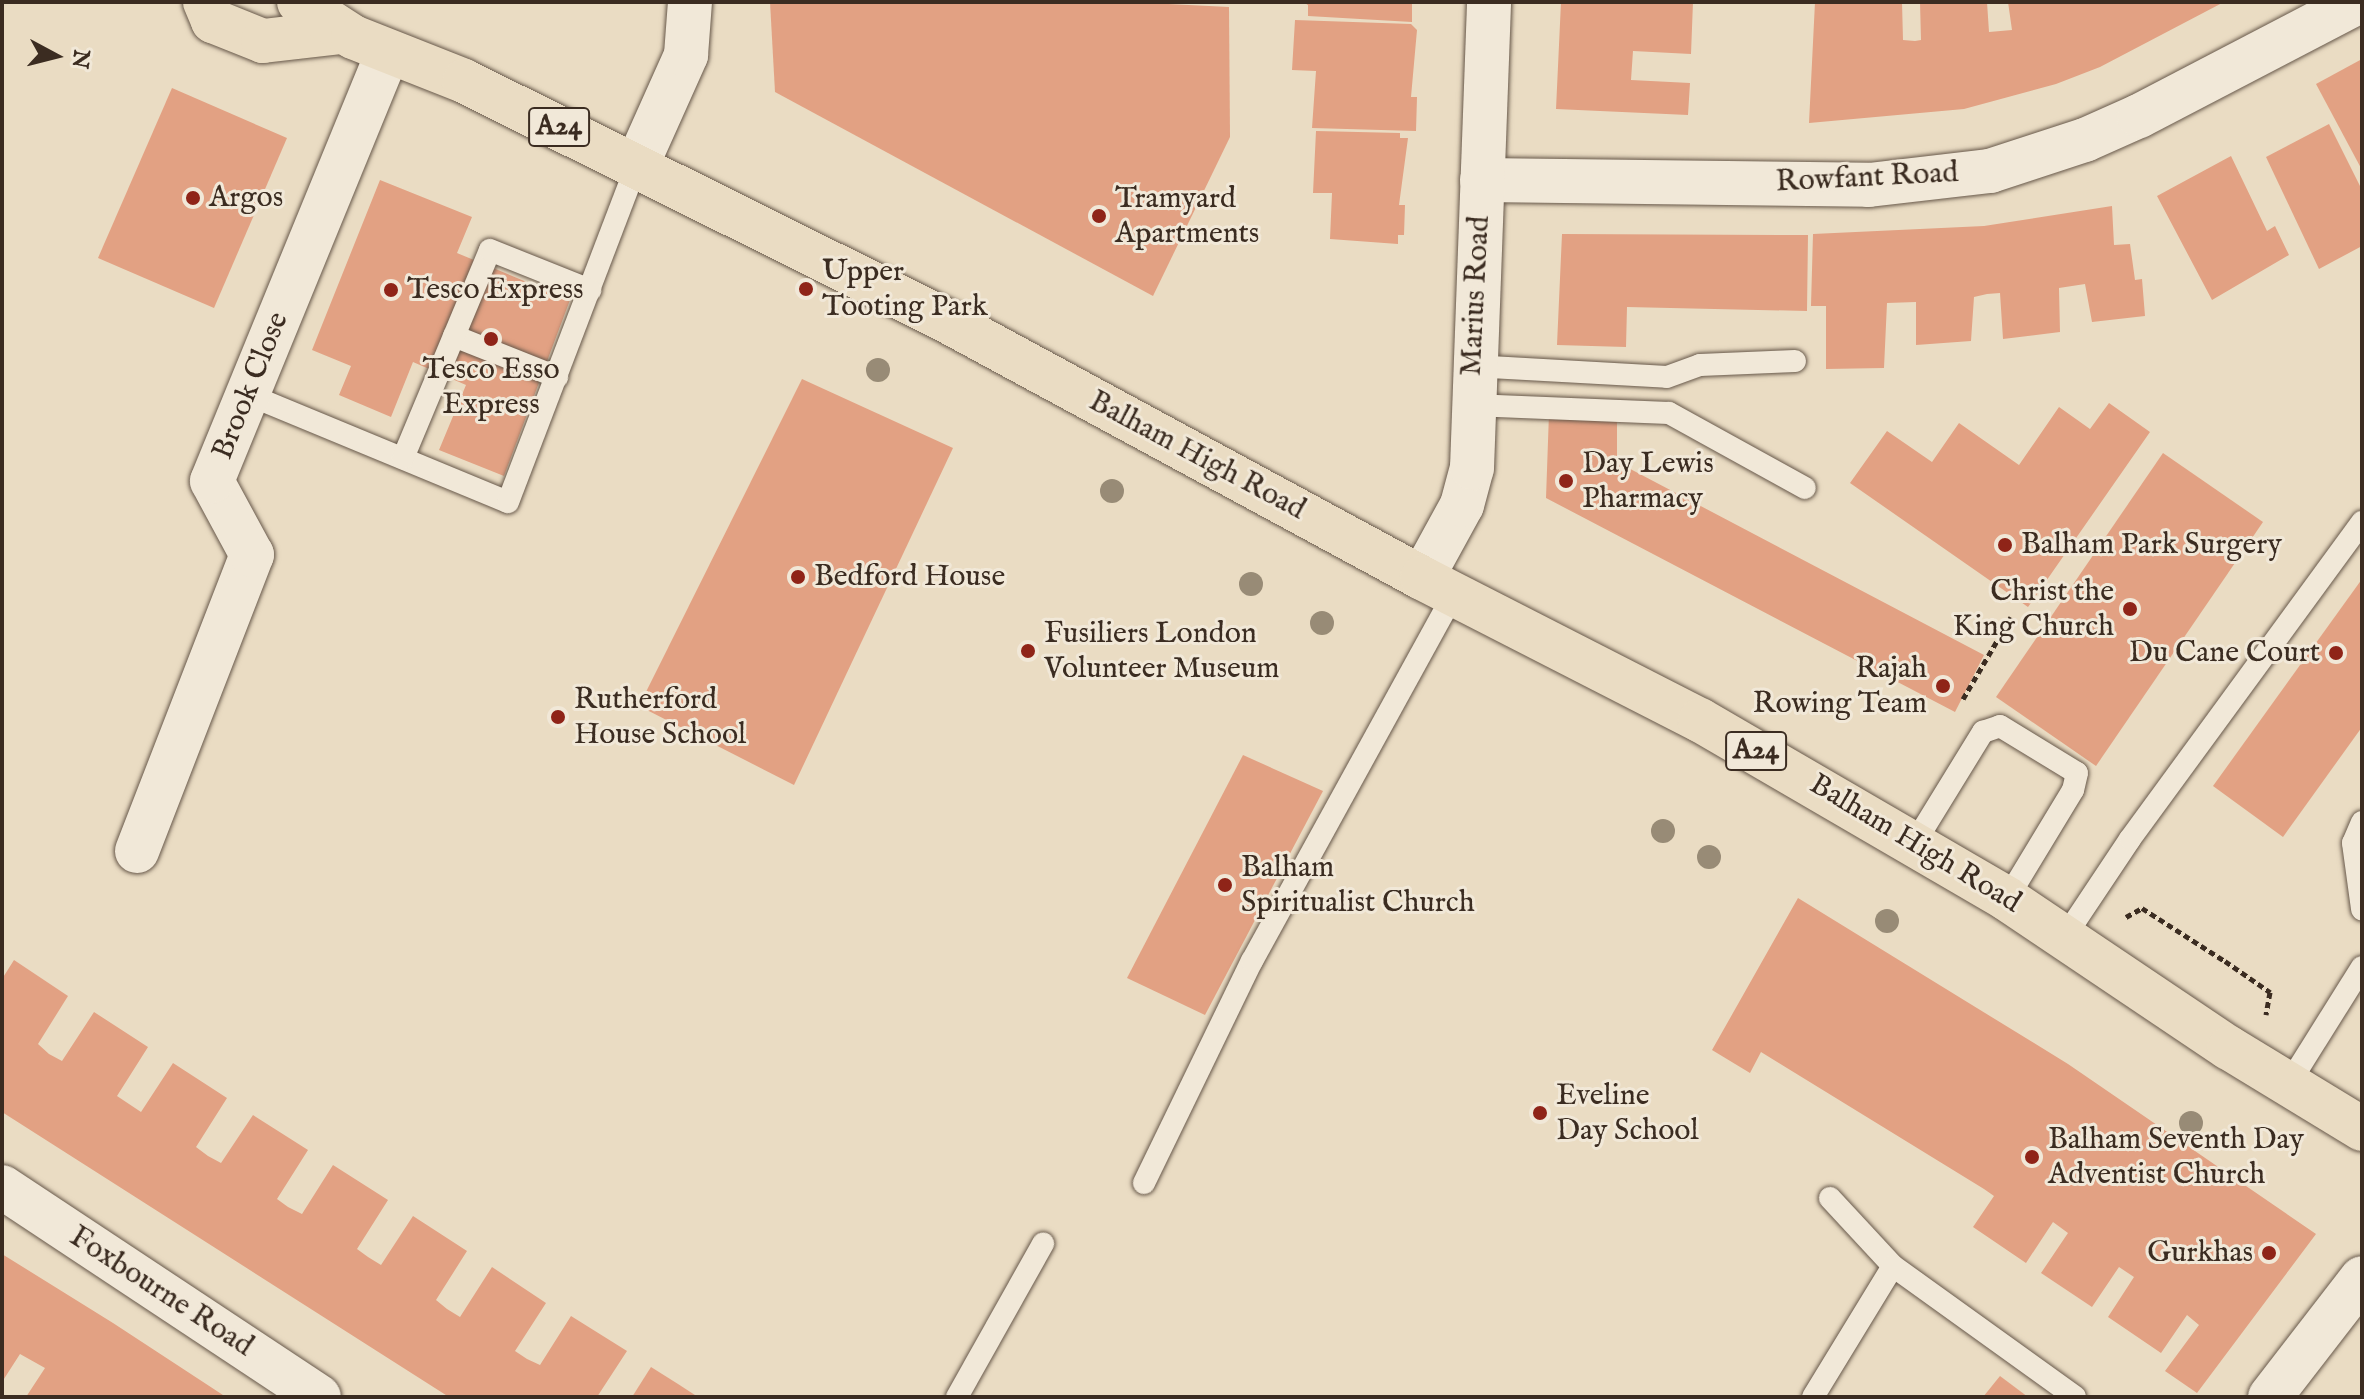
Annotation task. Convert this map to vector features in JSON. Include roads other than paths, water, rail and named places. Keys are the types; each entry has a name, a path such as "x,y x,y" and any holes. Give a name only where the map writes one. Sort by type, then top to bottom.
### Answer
{"highway":[{"path":"205,2 213,21 263,41 341,32"},
{"name":"Balham High Road","path":"299,2 341,32 464,81 949,322 1438,586 1700,720 2073,939 2273,1075 2362,1129"}],"street":[{"path":"636,167 686,55 690,2"},
{"name":"Marius Road","path":"1438,586 1468,492 1489,2"},
{"name":"Rowfant Road","path":"1482,180 1869,185 1990,171 2085,140 2139,116 2358,2"},
{"name":"Brook Close","path":"137,851 252,555 212,481 388,52"},
{"name":"Foxbourne Road","path":"2,1187 319,1397"},
{"path":"2270,1397 2362,1278"}],"lane":[{"path":"247,394 508,502 636,167"},
{"path":"403,458 490,250 590,290"},
{"path":"454,336 557,377"},
{"path":"1472,386 1667,377 1700,365 1795,361"},
{"path":"1472,386 1669,413 1805,488"},
{"path":"2073,939 2362,522"},
{"path":"1144,1183 1438,586"},
{"path":"1914,844 1983,732 2000,726 2077,773 2073,790 2007,899"},
{"path":"2362,822 2353,843 2362,909"},
{"path":"2273,1075 2362,967"},
{"path":"1830,1198 1893,1266 2075,1397"},
{"path":"957,1397 1043,1244"},
{"path":"1813,1397 1893,1266"}],"place":[{"name":"Argos","path":"193,198"},
{"name":"Tramyard Apartments","path":"1099,216"},
{"name":"Upper Tooting Park","path":"806,289"},
{"name":"Tesco Express","path":"391,290"},
{"name":"Tesco Esso Express","path":"491,339"},
{"name":"Day Lewis Pharmacy","path":"1566,481"},
{"name":"Balham Park Surgery","path":"2005,545"},
{"name":"Bedford House","path":"798,577"},
{"name":"Christ the King Church","path":"2130,609"},
{"name":"Fusiliers London Volunteer Museum","path":"1028,651"},
{"name":"Du Cane Court","path":"2336,653"},
{"name":"Rajah Rowing Team","path":"1943,686"},
{"name":"Rutherford House School","path":"558,717"},
{"name":"Balham Spiritualist Church","path":"1225,885"},
{"name":"Eveline Day School","path":"1540,1113"},
{"name":"Balham Seventh Day Adventist Church","path":"2032,1157"},
{"name":"Gurkhas","path":"2269,1253"}]}
